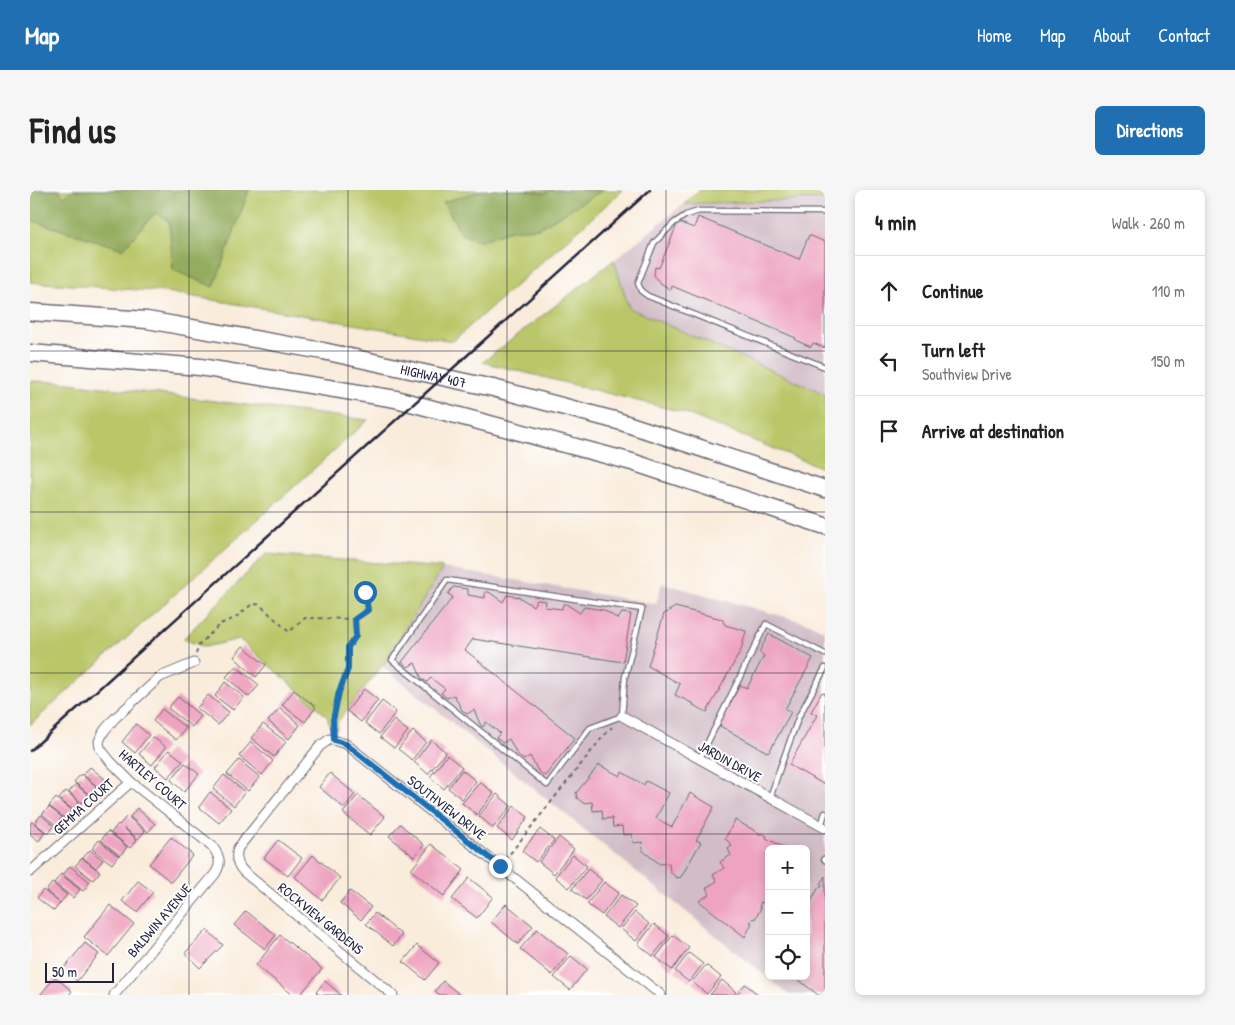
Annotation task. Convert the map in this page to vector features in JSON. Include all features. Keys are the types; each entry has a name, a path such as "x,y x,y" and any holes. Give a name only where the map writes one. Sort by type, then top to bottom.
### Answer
{"highway":[{"name":"HIGHWAY 407","path":"30,312 146,320 323,351 493,388 618,421 825,489"},
{"path":"30,353 200,367 396,399 632,462 825,526"}],"street":[{"name":"HARTLEY COURT","path":"194,664 160,677 114,719 104,731 99,741 100,748 110,762 131,782 212,846 220,860"},
{"name":"JARDIN DRIVE","path":"622,716 823,827"},
{"name":"ROCKVIEW GARDENS","path":"332,740 320,746 238,848 236,858 239,867 244,872 393,995"},
{"name":"SOUTHVIEW DRIVE","path":"332,740 346,744 661,995"},
{"name":"GEMMA COURT","path":"30,872 131,782"},
{"name":"BALDWIN AVENUE","path":"114,995 215,874 219,868 220,860"}],"lane":[{"path":"825,212 699,211 686,215 674,223 654,243 638,283 641,291 648,296 825,366"},
{"path":"447,580 642,609 625,677 622,716 590,728 547,784 392,660 447,580"},
{"path":"700,759 766,624 825,654"},
{"path":"770,798 799,716 825,668"},
{"path":"823,827 825,813"}],"path":[{"path":"194,664 199,645 220,624 235,618 251,605 259,604 290,632 305,618 355,619 368,610 365,592"},
{"path":"332,740 333,720 339,692 348,669 348,647 356,636 355,619"},
{"path":"500,866 601,739 622,716"}],"shaded area":[{"path":"825,199 825,394 629,308 614,260 684,204"},
{"path":"443,568 656,604 662,583 811,624 825,631 825,995 789,995 770,980 810,980 810,845 765,845 765,976 382,666"}],"green space":[{"path":"30,190 623,190 453,341 166,292 30,282"},
{"path":"30,190 59,190 64,197 72,190 249,190 214,287 173,270 169,221 155,213 123,249 30,220"},
{"path":"484,190 524,190 545,193 551,190 603,190 539,228 510,230 481,241 462,235 443,202"},
{"path":"699,190 825,190 825,199 684,204"},
{"path":"614,260 629,308 825,394 825,469 682,412 483,362"},
{"path":"30,381 61,382 368,420 30,725"},
{"path":"266,554 443,568 382,666 338,721 337,729 331,729 327,716 239,639 205,647 183,639"}],"building":[{"path":"698,217 799,259 809,235 825,242 825,348 813,343 811,347 795,340 796,338 672,286 671,290 659,282 654,275 655,267 659,268 678,222 694,228"},
{"path":"453,587 468,589 468,595 485,598 485,592 489,592 503,602 507,595 519,597 533,606 537,600 546,601 545,607 562,609 563,604 566,604 580,613 584,607 604,610 618,619 622,613 631,614 623,662 473,639 465,650 575,738 545,776 538,771 530,756 524,760 517,754 509,739 503,743 496,738 500,733 486,722 483,727 481,726 474,710 467,714 462,710 454,695 447,698 441,693 445,689 431,678 427,682 422,679 415,663 408,667 402,662 453,597 448,594"},
{"path":"675,607 722,619 725,625 746,631 741,650 707,712 675,695 680,684 648,666 664,614"},
{"path":"769,634 813,658 785,709 791,712 769,752 767,752 719,724 740,685 747,688 764,656 759,652"},
{"path":"243,646 266,665 256,677 234,657"},
{"path":"236,666 259,685 249,697 226,677"},
{"path":"225,682 244,697 233,710 215,696"},
{"path":"364,689 378,700 361,722 347,711"},
{"path":"294,690 316,707 305,722 282,705"},
{"path":"822,692 825,693 825,780 823,784 789,765 817,715 811,712"},
{"path":"208,695 229,712 218,725 197,708"},
{"path":"178,697 201,716 192,727 168,708"},
{"path":"382,701 396,712 379,734 365,723"},
{"path":"280,708 300,725 289,739 268,721"},
{"path":"162,709 186,728 176,740 153,721"},
{"path":"394,720 408,731 394,748 380,737"},
{"path":"136,724 149,735 135,753 122,742"},
{"path":"263,724 286,742 274,757 251,738"},
{"path":"413,731 426,742 412,760 398,749"},
{"path":"153,737 166,747 152,765 139,754"},
{"path":"431,740 446,752 428,774 414,762"},
{"path":"251,742 273,761 262,775 239,756"},
{"path":"169,750 183,761 168,778 155,767"},
{"path":"447,755 462,767 444,789 430,777"},
{"path":"239,760 260,777 248,791 227,774"},
{"path":"185,763 199,774 184,792 171,780"},
{"path":"599,765 620,776 622,772 644,785 646,781 669,793 656,818 672,827 690,793 714,807 696,840 701,842 681,877 677,878 670,872 669,863 660,864 643,851 642,842 633,843 632,834 623,835 622,826 613,827 612,818 603,819 602,810 593,811 592,802 583,803 577,798 576,793"},
{"path":"90,767 105,779 98,787 83,775"},
{"path":"462,770 476,781 462,799 448,788"},
{"path":"330,773 355,794 344,808 319,787"},
{"path":"81,774 96,786 90,795 74,782"},
{"path":"224,775 245,792 234,806 213,789"},
{"path":"480,782 494,793 477,815 462,803"},
{"path":"76,784 88,795 82,803 69,792"},
{"path":"66,791 79,802 73,810 59,799"},
{"path":"210,792 231,809 219,823 199,807"},
{"path":"497,794 511,806 493,828 479,816"},
{"path":"358,795 385,817 370,835 343,813"},
{"path":"56,798 72,810 65,819 49,806"},
{"path":"514,806 528,817 512,840 497,828"},
{"path":"49,807 62,817 56,825 42,814"},
{"path":"137,808 155,824 148,832 130,817"},
{"path":"41,815 54,826 48,834 35,823"},
{"path":"127,816 145,831 138,839 124,828 137,840 130,848 111,833"},
{"path":"735,820 760,835 761,833 767,836 766,838 779,845 765,845 765,900 763,903 761,902 759,907 761,908 755,919 753,918 750,922 752,923 745,937 699,901 710,894 706,888 717,881 713,875 724,868 720,862 731,855 728,849 732,846 725,839"},
{"path":"32,822 45,832 39,841 30,834 30,824"},
{"path":"400,824 424,845 414,857 389,836"},
{"path":"540,829 554,840 536,862 522,851"},
{"path":"108,831 127,847 120,856 101,840"},
{"path":"171,837 193,855 171,882 149,864"},
{"path":"559,837 574,849 554,874 539,862"},
{"path":"99,840 118,856 112,864 92,849"},
{"path":"278,840 302,858 288,876 264,858"},
{"path":"431,844 464,870 444,896 411,870"},
{"path":"90,850 103,860 96,868 83,858"},
{"path":"313,855 340,878 322,900 295,877"},
{"path":"573,855 587,866 569,888 555,877"},
{"path":"82,858 100,872 93,880 75,866"},
{"path":"70,866 90,882 83,891 63,875"},
{"path":"588,869 602,880 586,900 572,889"},
{"path":"61,874 80,890 73,898 54,883"},
{"path":"825,876 825,995 818,995 799,980 810,980 810,903 819,887 821,888 822,885 820,884"},
{"path":"469,878 493,897 477,918 452,899"},
{"path":"138,881 153,892 137,912 122,901"},
{"path":"604,882 619,893 602,915 587,904"},
{"path":"52,883 67,895 60,903 46,891"},
{"path":"43,890 60,903 54,911 37,898"},
{"path":"350,891 371,907 361,920 340,903"},
{"path":"621,895 636,906 618,928 604,917"},
{"path":"506,904 533,926 518,944 491,922"},
{"path":"110,905 134,924 108,956 84,937"},
{"path":"246,911 276,935 265,949 234,925"},
{"path":"635,912 649,924 636,941 621,929"},
{"path":"375,913 402,935 393,946 366,924"},
{"path":"654,924 669,936 653,956 638,944"},
{"path":"537,929 568,954 552,975 520,949"},
{"path":"207,930 223,945 200,968 185,953"},
{"path":"280,935 322,969 300,995 293,995 256,965"},
{"path":"673,935 689,948 672,970 656,957"},
{"path":"85,943 99,954 77,981 63,969"},
{"path":"417,945 439,963 425,980 403,962"},
{"path":"689,953 703,964 689,982 675,971"},
{"path":"571,956 587,969 570,990 554,977"},
{"path":"706,965 721,977 707,994 692,982"},
{"path":"55,977 72,991 69,995 40,995"},
{"path":"722,980 736,992 733,995 710,995"},
{"path":"325,981 341,995 320,995 316,992"},
{"path":"443,981 460,995 440,995 435,991"},
{"path":"745,984 759,995 736,995"}],"railway":[{"path":"30,751 650,190"}],"route":[{"path":"365,592 368,610 355,619 356,636 348,647 348,669 339,692 333,720 334,740 346,744 500,866"}]}
